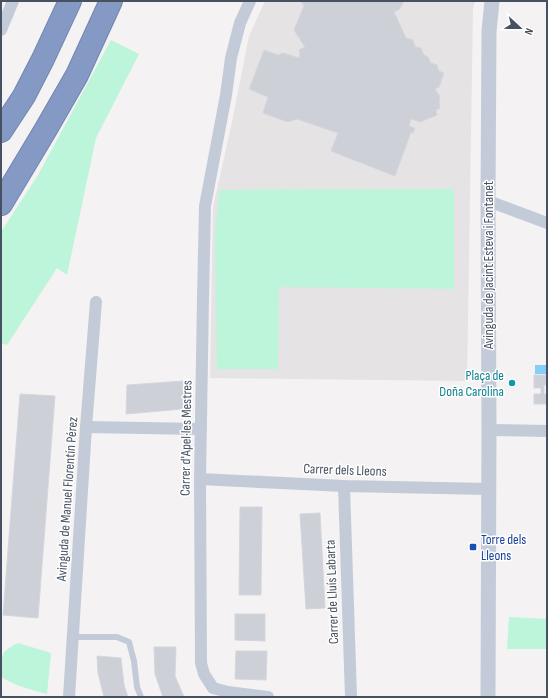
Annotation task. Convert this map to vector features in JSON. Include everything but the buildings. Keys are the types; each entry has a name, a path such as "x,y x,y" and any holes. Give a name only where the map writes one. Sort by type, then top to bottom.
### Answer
{"highway":[{"path":"1,131 24,96 70,1"},
{"path":"1,204 77,75 111,1"}],"street":[{"path":"1,30 13,1"},
{"name":"Carrer d'Apel·les Mestres","path":"250,1 240,23 231,58 220,130 205,206 200,479 201,663 204,674 213,688 228,692 268,697"},
{"name":"Avinguda de Jacint Esteva i Fontanet","path":"488,697 488,31 492,1"},
{"path":"488,201 547,223"},
{"name":"Avinguda de Manuel Florentín Pérez","path":"69,697 86,428 96,302"},
{"path":"86,428 202,429"},
{"path":"489,430 547,431"},
{"name":"Carrer dels Lleons","path":"200,479 344,486 488,489"},
{"name":"Carrer de Lluís Labarta","path":"344,486 351,697"}],"lane":[{"path":"73,636 117,637 128,642 134,661 137,687 141,697"}],"shaded area":[{"path":"265,1 475,1 473,9 467,381 210,378 213,207 249,36"}],"green space":[{"path":"111,40 139,54 96,138 67,275 57,268 7,345 1,343 1,232 38,175"},
{"path":"454,189 454,289 279,287 278,369 217,369 215,237 219,190"},
{"path":"509,617 547,619 547,649 507,649"},
{"path":"18,643 51,653 47,694 10,682 1,676 1,663 3,655 8,649"}],"water":[{"path":"535,365 547,365 547,374 535,374"}],"place":[{"name":"Plaça de Doña Carolina","path":"512,383"},
{"name":"Torre dels Lleons","path":"473,547"}]}
